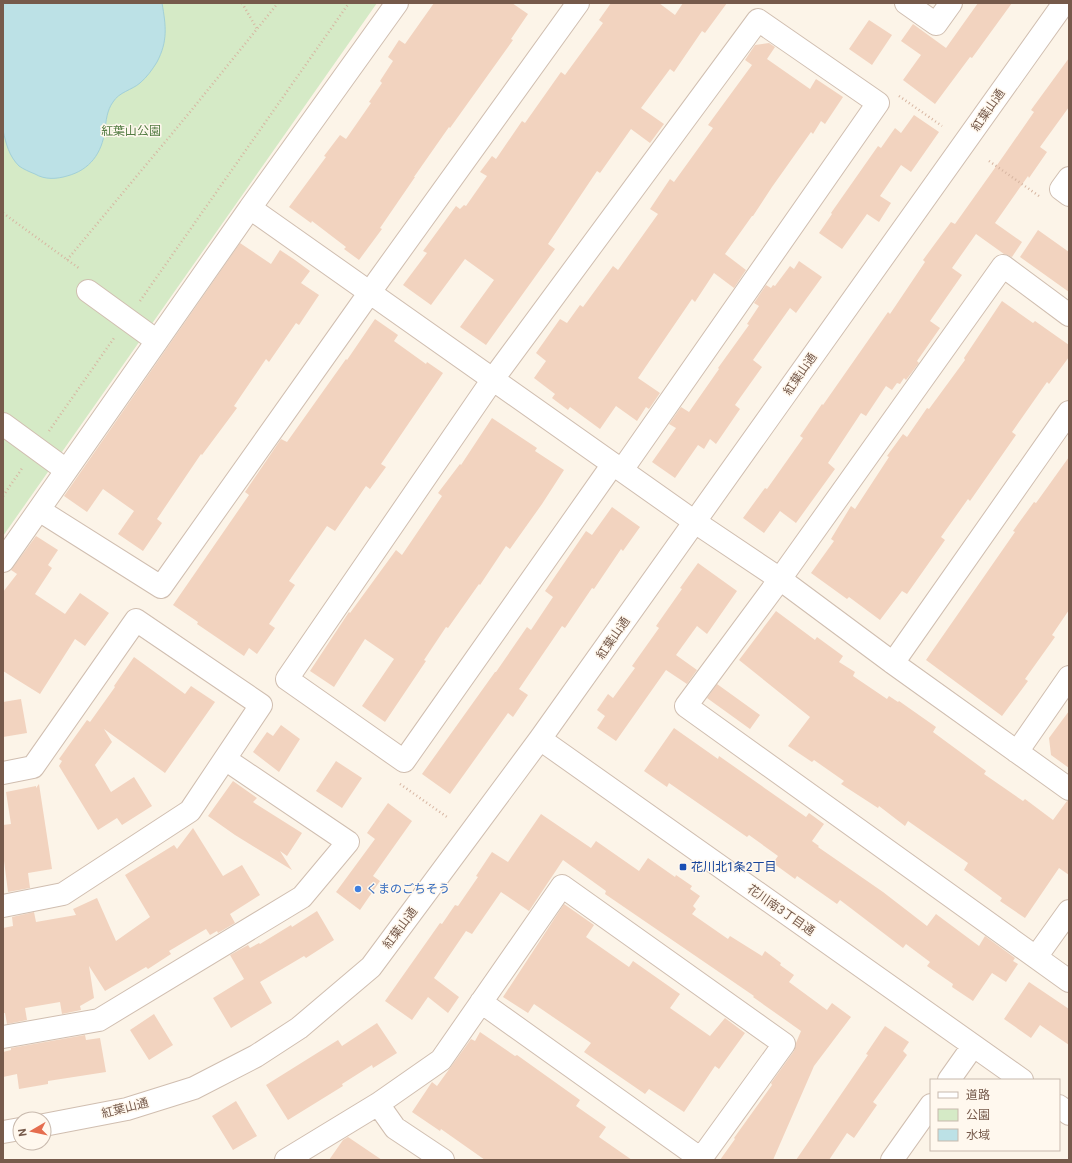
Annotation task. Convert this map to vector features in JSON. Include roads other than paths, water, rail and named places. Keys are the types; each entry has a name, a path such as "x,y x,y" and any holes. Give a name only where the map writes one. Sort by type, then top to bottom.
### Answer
{"street":[{"path":"3,561 250,208 397,3"},
{"path":"39,510 161,587 370,292 578,3"},
{"path":"906,3 936,24 951,3"},
{"name":"紅葉山通","path":"52,1123 128,1109 194,1088 256,1056 299,1028 371,967 540,739 1064,3"},
{"path":"758,20 878,103 404,761 288,679 493,379 758,20"},
{"path":"1069,178 1061,189 1069,195"},
{"path":"250,208 695,522 780,579 893,663 1069,789"},
{"path":"1069,315 1003,266 780,579 686,706 1069,981"},
{"path":"86,282 127,319 157,341"},
{"path":"893,663 1069,412"},
{"path":"3,424 66,470"},
{"path":"3,773 33,767 136,620 261,705 190,811 63,894 3,906"},
{"path":"1017,752 1069,677"},
{"name":"花川南3丁目通","path":"540,739 1021,1079"},
{"path":"3,1037 99,1020 302,897 348,842 225,759"},
{"path":"286,1160 378,1104 441,1060 481,1002 562,886 784,1044 700,1159 481,1002"},
{"path":"1036,958 1069,911"},
{"path":"950,1079 973,1046"},
{"path":"378,1104 395,1128 443,1160"},
{"path":"892,1160 930,1106"},
{"path":"1060,1107 1069,1114"}],"water":[{"path":"3,3 162,3 165,33 161,54 143,81 122,93 113,102 108,112 103,138 98,153 82,170 63,177 47,178 39,176 19,166 8,150 3,130"}],"place":[{"name":"花川北1条2丁目","path":"683,867"},
{"name":"くまのごちそう","path":"358,889"}],"park label":[{"name":"紅葉山公園","path":"131,131"}]}
